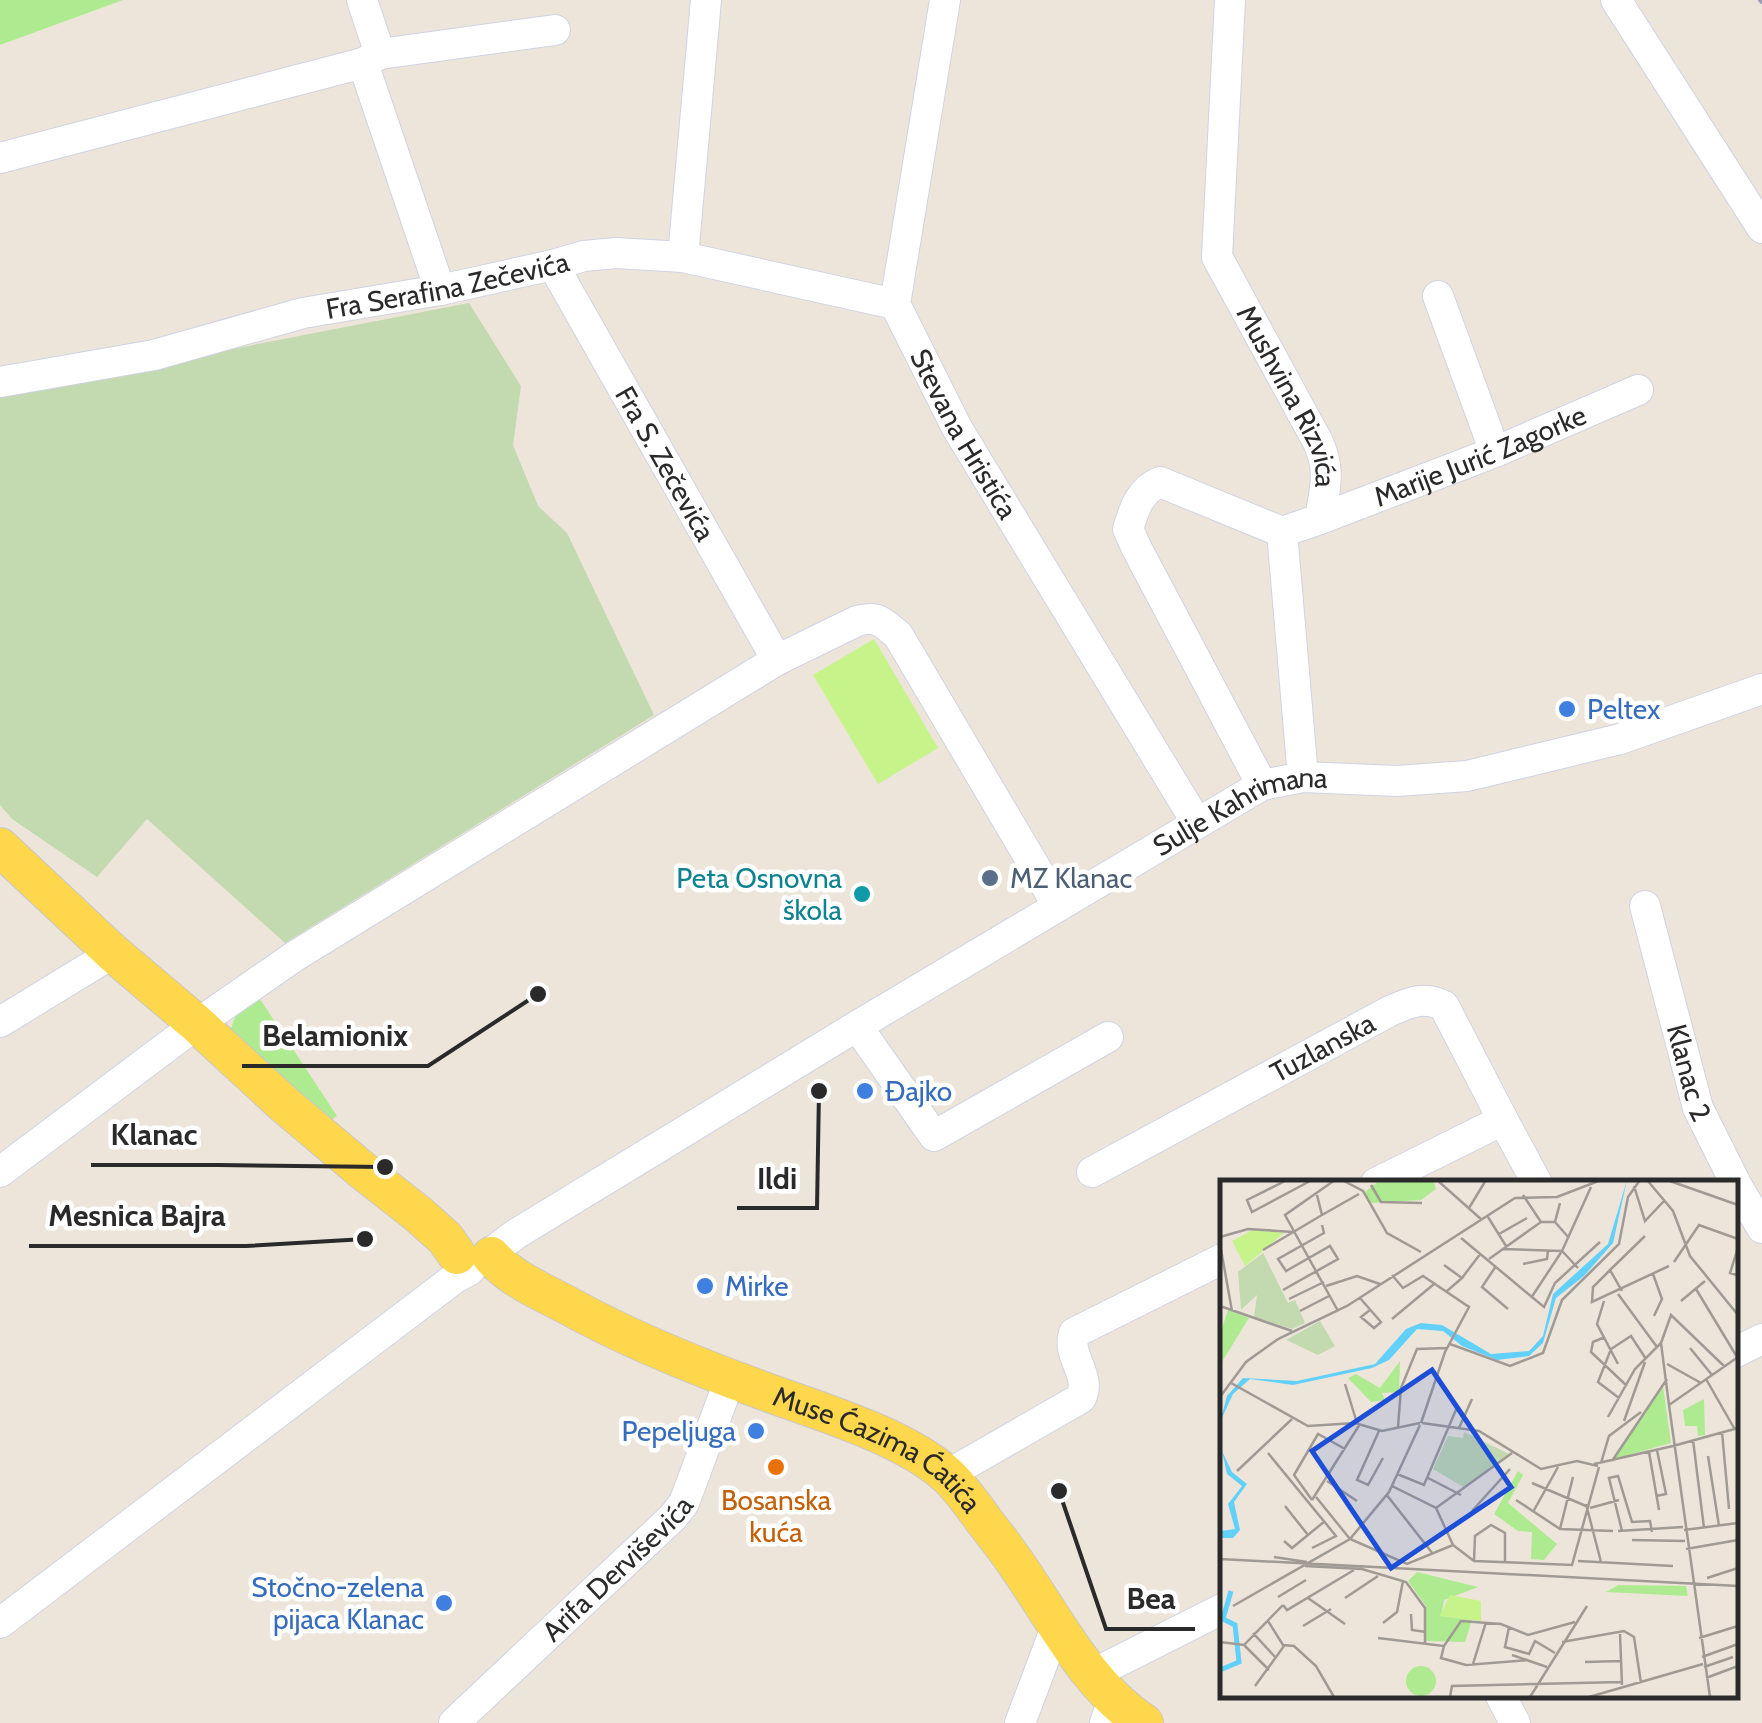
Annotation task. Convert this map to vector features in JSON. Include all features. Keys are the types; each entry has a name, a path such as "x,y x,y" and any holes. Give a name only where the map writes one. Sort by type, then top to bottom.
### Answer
{"main road":[{"name":"Muse Ćazima Ćatića","path":"0,847 113,953 445,1238 480,1253 603,1325 672,1357 868,1430 947,1475 1017,1565 1104,1699 1144,1723"}],"street":[{"path":"362,0 371,59 440,290"},
{"path":"682,256 706,0"},
{"path":"896,304 945,0"},
{"name":"Mushvina Rizvića","path":"1230,0 1216,257 1325,458 1328,476 1320,518 1282,532 1303,776"},
{"path":"1616,0 1762,228"},
{"path":"0,158 371,59 555,30"},
{"name":"Fra Serafina Zečevića","path":"0,382 154,354 303,314 440,290 584,256 616,253 682,256 896,304"},
{"name":"Fra S. Zečevića","path":"554,265 777,660"},
{"path":"1438,296 1495,452"},
{"name":"Stevana Hristića","path":"896,304 958,428 1197,824"},
{"name":"Marije Jurić Zagorke","path":"1320,518 1495,452 1638,390"},
{"path":"1262,785 1128,528 1140,498 1148,487 1160,482 1282,532"},
{"path":"0,1172 197,1024 295,956 777,660 871,617 898,635 1058,906"},
{"name":"Sulje Kahrimana","path":"480,1253 1262,785 1303,776 1398,780 1468,776 1620,739 1762,689"},
{"name":"Klanac 2","path":"1646,906 1698,1108 1735,1180"},
{"path":"0,1022 113,953"},
{"name":"Tuzlanska","path":"1092,1172 1390,1011 1423,999 1444,1006 1535,1180"},
{"path":"857,1026 934,1136 1108,1037"},
{"path":"1382,1180 1503,1120"},
{"name":"Klanac 2","path":"1737,1184 1762,1228"},
{"path":"0,1605 480,1253"},
{"path":"0,1623 455,1278 480,1253"},
{"path":"947,1475 1081,1398 1086,1384 1072,1349 1074,1332 1220,1260"},
{"path":"1737,1352 1762,1339"},
{"name":"Arifa Derviševića","path":"454,1723 674,1517 684,1503 730,1379"},
{"path":"1104,1699 1220,1611"},
{"path":"1020,1723 1057,1625"},
{"path":"1502,1698 1515,1723"}],"green space":[{"path":"0,0 123,0 0,45"},
{"path":"469,303 521,386 513,445 538,506 567,533 654,715 285,943 147,819 97,877 12,819 0,805 0,391"},
{"path":"874,639 938,748 878,784 813,675"},
{"path":"258,996 337,1116 331,1120 230,1031 237,1012"}],"place":[{"name":"Peltex","path":"1567,709"},
{"name":"MZ Klanac","path":"990,878"},
{"name":"Peta Osnovna škola","path":"862,894"},
{"name":"Belamionix","path":"538,994"},
{"name":"Ildi","path":"819,1091"},
{"name":"Đajko","path":"865,1091"},
{"name":"Klanac","path":"385,1167"},
{"name":"Mesnica Bajra","path":"365,1239"},
{"name":"Mirke","path":"705,1286"},
{"name":"Pepeljuga","path":"756,1431"},
{"name":"Bosanska kuća","path":"776,1467"},
{"name":"Bea","path":"1059,1491"},
{"name":"Stočno-zelena pijaca Klanac","path":"444,1603"}]}
